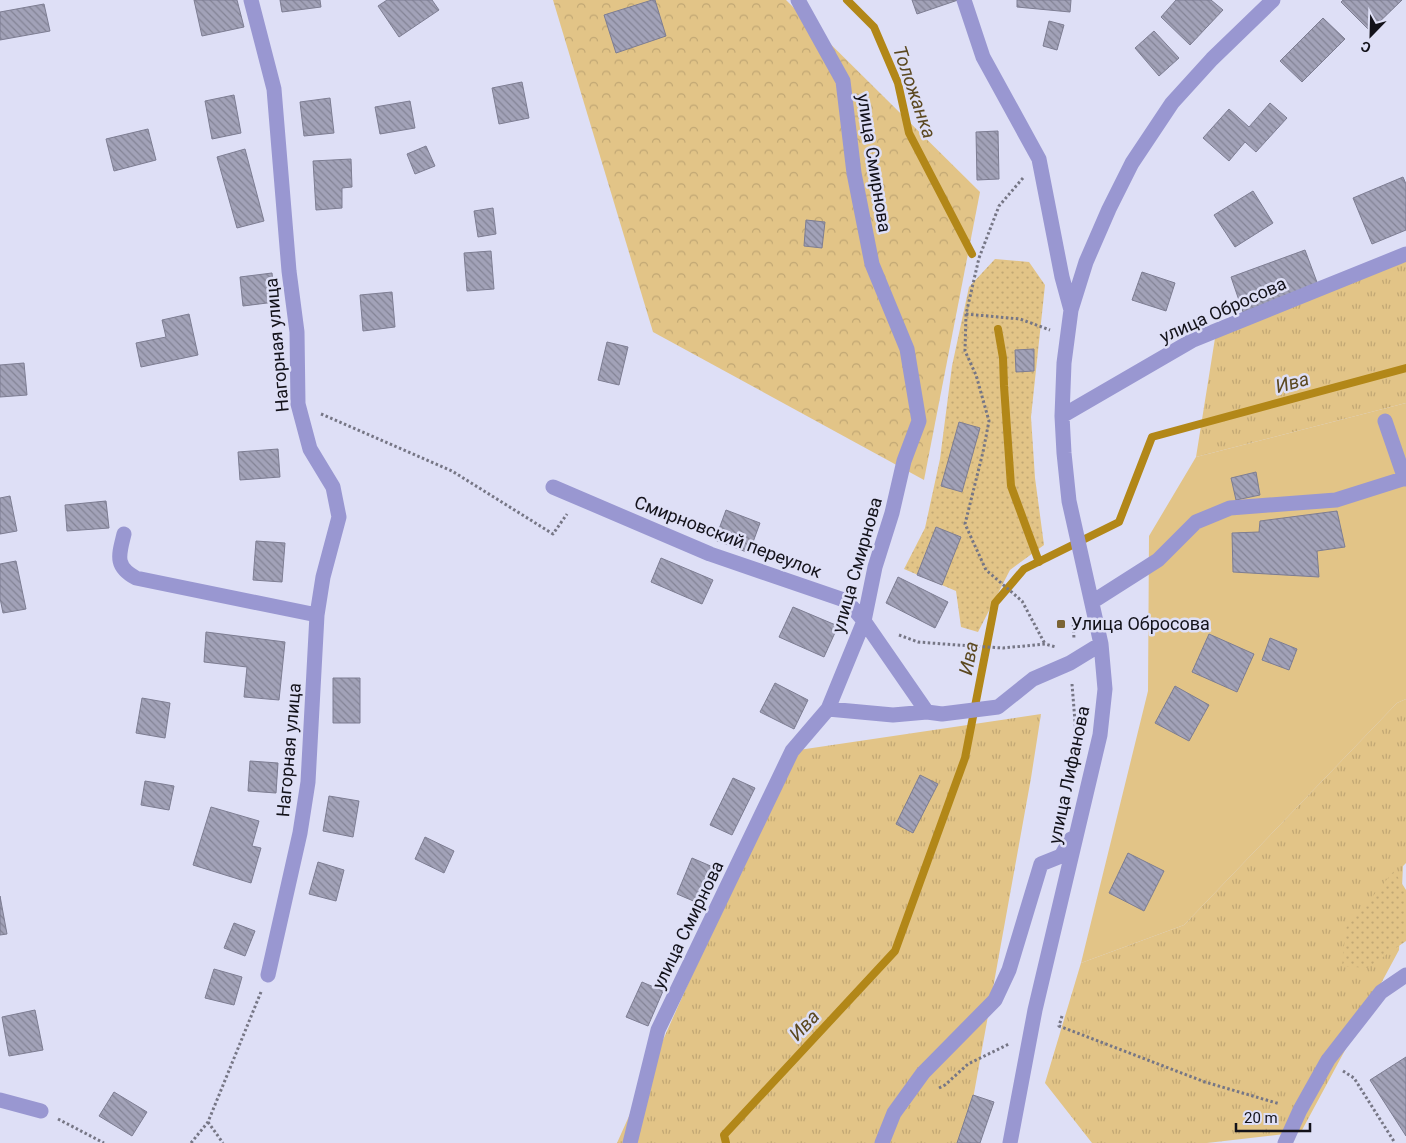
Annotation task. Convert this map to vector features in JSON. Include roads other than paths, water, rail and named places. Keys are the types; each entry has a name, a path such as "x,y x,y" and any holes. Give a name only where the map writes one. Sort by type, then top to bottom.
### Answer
{"street":[{"name":"Нагорная улица","path":"251,0 274,89 289,271 297,332 298,404 310,449 333,487 339,517 323,577 317,615 308,782 300,833 268,975"},
{"name":"улица Смирнова","path":"630,1143 658,1030 792,751 828,709 864,621 875,567 892,513 904,461 919,421 907,349 872,264 854,173 843,82 798,0"},
{"path":"964,0 984,57 1039,159 1062,277 1071,310"},
{"name":"улица Лифанова","path":"1010,1143 1035,1010 1100,735 1105,689 1102,644 1069,501 1062,416 1064,363 1071,310 1086,262 1132,163 1172,103 1212,59 1273,0"},
{"name":"улица Обросова","path":"1062,416 1193,340 1406,254"},
{"path":"1092,602 1158,560 1196,522 1230,508 1336,500 1405,478 1385,421"},
{"name":"Смирновский переулок","path":"553,487 710,554 847,601 864,621 927,712"},
{"path":"124,534 120,565 126,572 136,578 317,615"},
{"path":"828,709 893,715 927,712 942,714 998,707 1033,679 1070,663 1102,644"},
{"path":"882,1143 894,1113 923,1073 995,1000 1009,970 1041,864 1061,856 1077,828"},
{"path":"1285,1143 1300,1110 1328,1060 1380,992 1406,975"},
{"path":"0,1100 41,1111"}],"waterway":[{"name":"Толожанка","path":"847,0 874,27 898,83 909,133 972,254"},
{"name":"Толожанка","path":"998,329 1003,358 1011,486 1039,562"},
{"name":"Ива","path":"726,1143 724,1135 895,951 965,758 995,603 1024,569 1119,522 1152,437 1406,368"}],"place":[{"name":"Улица Обросова","path":"1061,624"}]}
